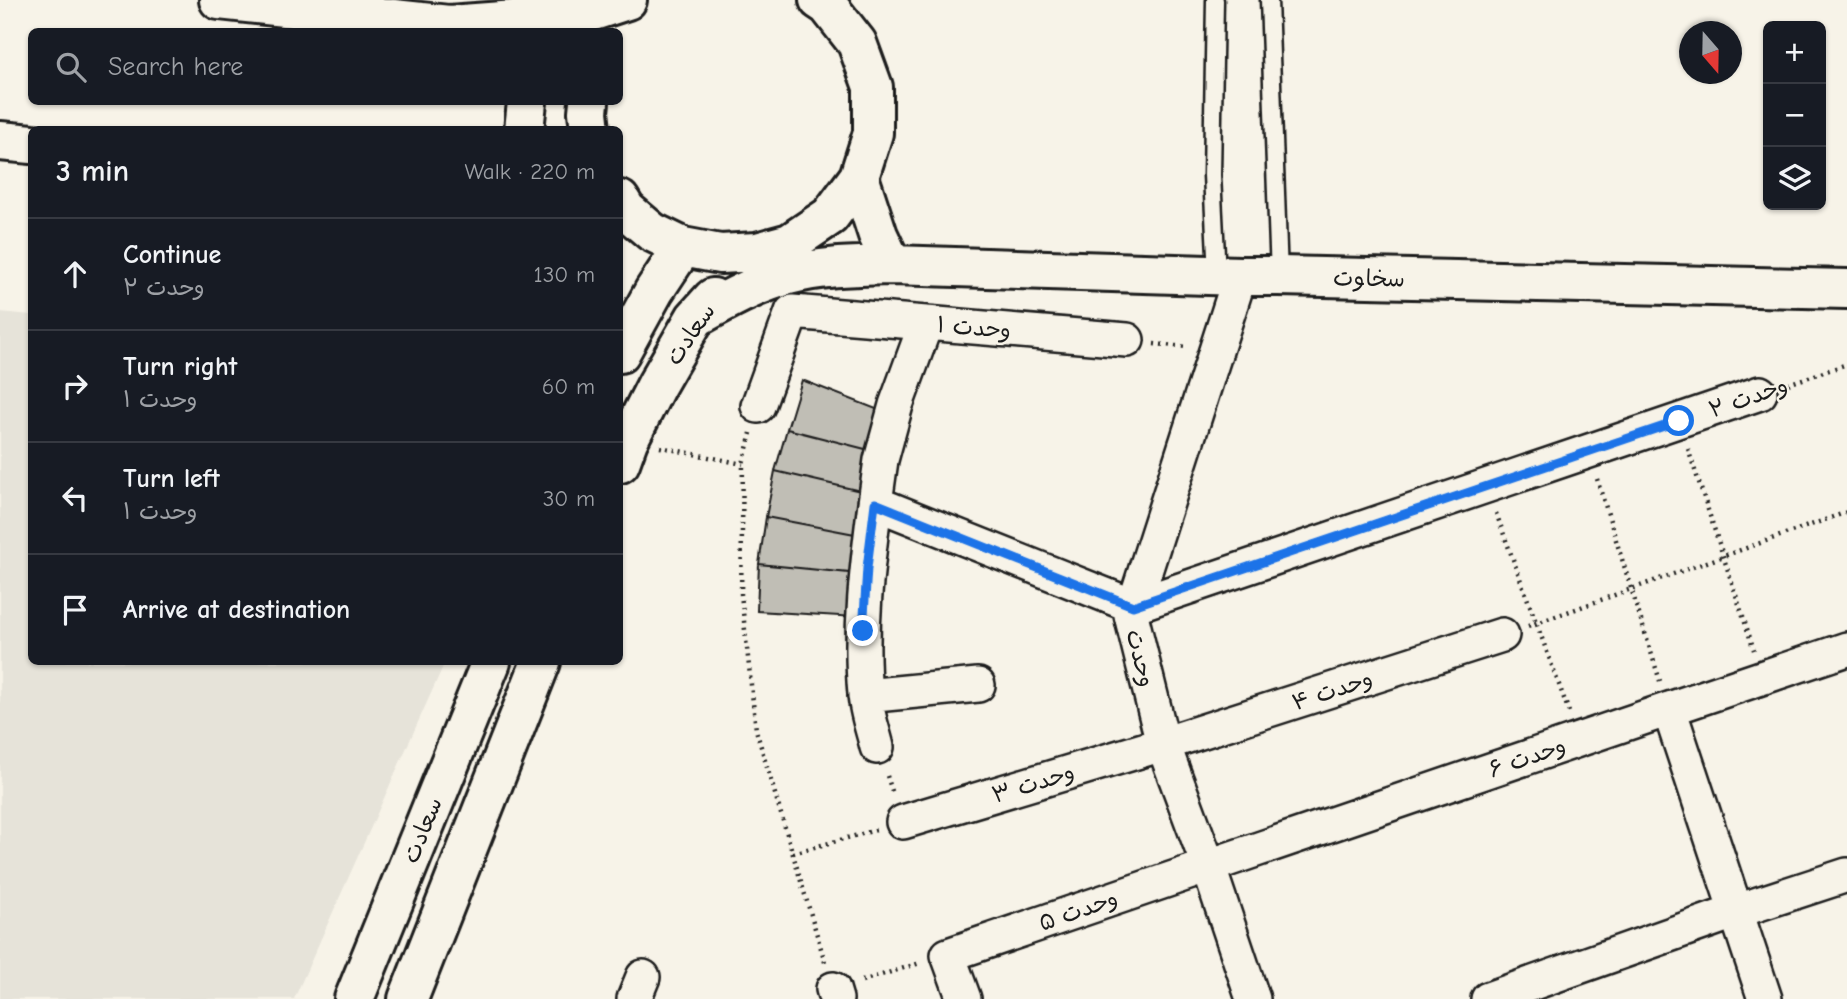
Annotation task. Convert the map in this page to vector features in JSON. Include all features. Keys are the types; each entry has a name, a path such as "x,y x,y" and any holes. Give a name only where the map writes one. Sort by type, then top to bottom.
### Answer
{"street":[{"path":"219,0 456,28 581,15 627,0"},
{"path":"617,28 627,14 644,0"},
{"name":"سعادت","path":"624,452 657,384 695,318 737,271 830,216 859,177 873,133 873,87 857,43 828,6 818,0"},
{"path":"524,126 527,105"},
{"path":"589,105 590,126"},
{"path":"0,141 28,144"},
{"path":"859,177 878,235 892,265"},
{"path":"623,207 652,232 683,247 720,254 773,248 892,265"},
{"path":"623,348 654,291 683,247"},
{"path":"695,318 740,292 789,275 840,266 892,265"},
{"name":"سخاوت","path":"892,265 1228,276 1847,289"},
{"name":"وحدت","path":"1228,276 1216,350 1130,615 1163,744 1208,865 1253,999"},
{"path":"758,406 792,312 926,323"},
{"name":"وحدت ۱","path":"877,747 864,696 863,631 867,568 881,460 893,416 926,323 1127,340"},
{"name":"وحدت ۲","path":"1133,606 1760,393"},
{"path":"875,503 1133,606"},
{"name":"وحدت ۴","path":"1163,744 1502,635"},
{"name":"وحدت ۶","path":"1208,865 1847,649"},
{"name":"سعادت","path":"354,999 490,665"},
{"path":"408,999 540,665"},
{"path":"864,696 978,685"},
{"path":"1668,709 1765,999"},
{"name":"وحدت ۳","path":"903,822 1163,744"},
{"name":"وحدت ۵","path":"948,955 1208,865"},
{"path":"1488,999 1847,875"},
{"path":"948,955 964,999"}],"lane":[{"path":"1215,0 1212,175 1228,276"},
{"path":"1269,0 1279,276"}],"path":[{"path":"1127,340 1216,350"},
{"name":"وحدت ۲","path":"1760,393 1847,364"},
{"path":"758,406 743,464 741,594 755,730 835,994 948,955"},
{"path":"1679,421 1764,677"},
{"path":"1589,451 1668,709"},
{"path":"624,452 743,464"},
{"path":"1486,486 1578,739"},
{"path":"1502,635 1847,512"},
{"path":"793,853 903,822 877,747"}],"shaded area":[{"path":"0,312 28,315 28,665 444,665 294,999 0,999"}],"building":[{"path":"802,380 884,412 873,451 787,429"},
{"path":"787,429 873,451 865,492 775,471"},
{"path":"775,471 865,492 860,535 766,517"},
{"path":"766,517 860,535 859,574 759,564"},
{"path":"759,564 859,574 856,617 757,611"}],"route":[{"path":"863,631 875,503 1133,606 1679,421"}]}
